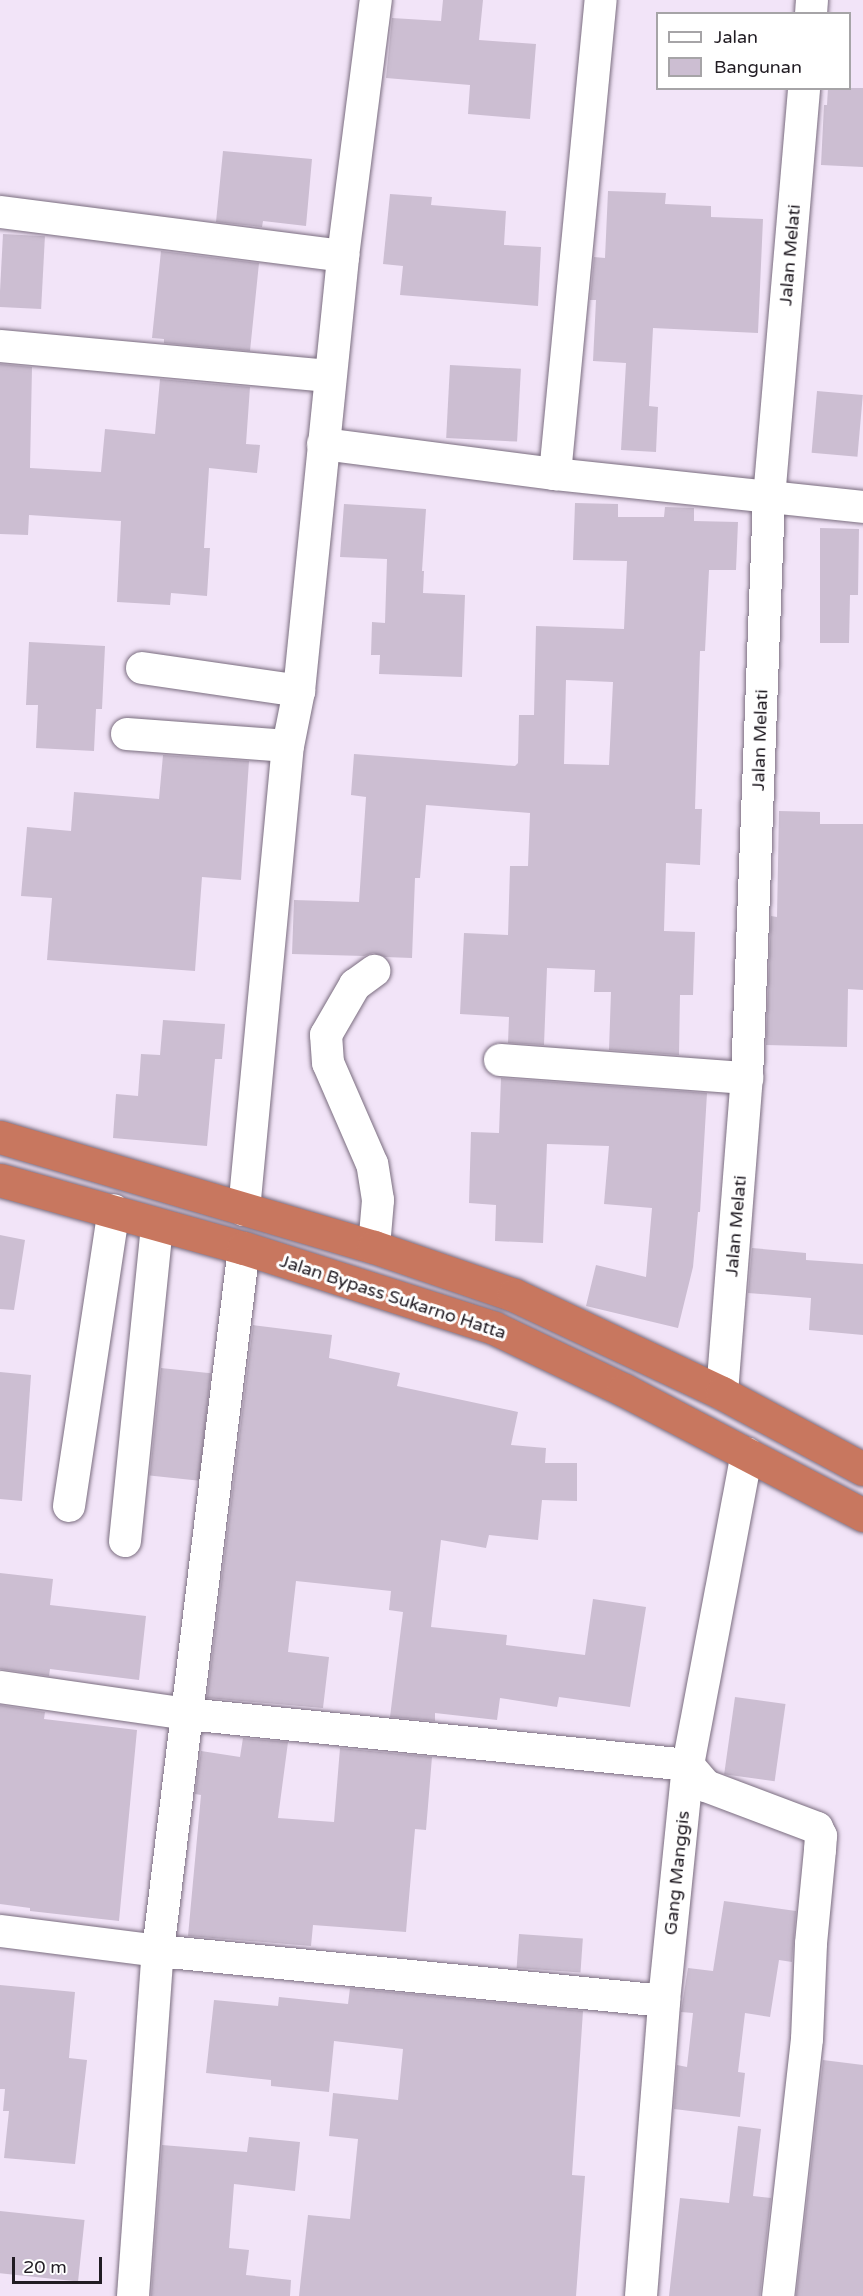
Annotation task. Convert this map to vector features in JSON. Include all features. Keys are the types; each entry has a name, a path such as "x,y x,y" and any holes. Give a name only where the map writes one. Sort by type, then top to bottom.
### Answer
{"highway":[{"path":"0,1137 374,1247 514,1294 722,1393 863,1469"},
{"name":"Jalan Bypass Sukarno Hatta","path":"0,1180 244,1248 494,1328 747,1454 863,1515"}],"street":[{"path":"244,1210 288,746 299,691 343,255 376,0"},
{"path":"555,474 601,0"},
{"name":"Jalan Melati","path":"722,1393 747,1078 769,498 804,90"},
{"path":"0,212 343,255"},
{"path":"0,346 330,376"},
{"path":"323,444 555,474 863,507"},
{"path":"142,668 299,691"},
{"path":"127,734 288,746"},
{"path":"374,971 355,986 326,1035 328,1063 372,1164 378,1200 374,1247"},
{"path":"500,1060 747,1078"},
{"path":"69,1506 114,1210"},
{"path":"125,1541 157,1225"},
{"path":"133,2296 158,1951 244,1248"},
{"name":"Gang Manggis","path":"641,2296 664,2001 688,1765 747,1454"},
{"path":"0,1687 187,1714 688,1765 706,1786 817,1828 821,1836 811,1944 807,2039 778,2296"},
{"path":"0,1931 158,1951 664,2001"}],"building":[{"path":"443,0 483,0 479,40 536,44 530,119 468,114 470,85 386,78 392,18 441,21"},
{"path":"863,88 863,167 821,165 824,105 827,105 828,90"},
{"path":"223,151 312,159 306,226 263,221 262,227 216,222"},
{"path":"608,191 666,193 665,204 711,206 711,217 763,219 758,333 653,328 649,406 658,407 656,452 621,450 626,363 593,361 596,300 590,300 594,257 605,258"},
{"path":"390,194 432,197 431,205 506,211 504,245 541,247 538,306 400,295 403,266 383,264"},
{"path":"3,234 45,236 41,309 0,307"},
{"path":"161,251 259,263 250,351 164,343 164,339 152,338"},
{"path":"0,364 32,367 30,468 101,472 105,429 155,434 160,379 250,387 246,444 260,445 257,473 209,468 204,548 210,548 207,596 171,593 170,605 117,602 121,521 29,515 28,535 0,534"},
{"path":"450,365 521,369 517,442 446,438"},
{"path":"817,391 863,395 857,457 812,453"},
{"path":"575,503 618,504 618,517 664,517 665,507 694,508 694,521 738,522 736,570 709,570 705,651 700,651 695,809 702,809 700,865 666,863 664,931 695,932 693,995 680,995 679,1055 609,1050 611,992 594,992 595,970 547,968 544,1045 508,1043 509,1017 460,1014 464,933 508,935 510,866 528,866 530,813 426,805 420,878 415,878 412,958 385,957 373,953 364,956 292,954 294,900 359,902 366,797 351,795 354,754 515,766 518,763 519,715 534,715 536,626 624,629 627,561 573,560","holes":["566,680 613,682 609,765 564,764"]},
{"path":"344,504 426,509 423,593 465,595 462,677 379,674 380,655 371,655 372,622 385,623 387,559 340,557"},
{"path":"820,528 859,529 858,595 850,595 849,643 820,643"},
{"path":"29,642 105,646 102,709 96,709 94,751 36,748 38,705 26,705"},
{"path":"163,755 249,761 241,880 202,877 195,971 47,960 52,898 21,896 27,827 71,831 74,792 159,799"},
{"path":"779,811 820,812 820,824 863,824 863,990 848,989 847,1047 766,1045 771,916 777,917"},
{"path":"163,1020 225,1024 222,1059 215,1059 207,1146 113,1138 116,1094 138,1096 141,1054 160,1055"},
{"path":"501,1078 707,1093 700,1212 698,1212 693,1267 678,1328 586,1306 596,1265 646,1277 652,1208 604,1204 609,1146 547,1144 543,1243 495,1241 496,1205 469,1203 471,1132 499,1133"},
{"path":"0,1235 25,1240 14,1310 0,1309"},
{"path":"752,1248 806,1253 806,1260 863,1264 863,1335 809,1330 811,1298 748,1293"},
{"path":"253,1325 332,1335 329,1358 400,1373 397,1386 518,1412 511,1445 546,1448 545,1463 577,1463 577,1501 542,1500 538,1540 489,1535 486,1548 441,1540 431,1627 507,1635 506,1645 585,1655 593,1599 646,1607 630,1707 559,1697 557,1707 500,1698 497,1720 435,1713 435,1721 390,1717 403,1612 389,1610 391,1591 296,1581 288,1652 329,1657 323,1708 207,1698"},
{"path":"161,1368 211,1373 199,1481 150,1475"},
{"path":"0,1372 31,1375 22,1501 0,1499"},
{"path":"0,1573 53,1579 50,1605 146,1616 139,1680 50,1669 49,1676 0,1669"},
{"path":"735,1697 786,1704 775,1781 724,1774"},
{"path":"0,1705 45,1712 44,1719 137,1730 119,1921 30,1911 30,1908 0,1904"},
{"path":"243,1738 288,1742 278,1818 334,1822 340,1748 432,1757 426,1830 415,1829 406,1932 313,1925 311,1946 188,1936 201,1795 195,1794 201,1751 240,1757"},
{"path":"724,1901 796,1911 792,1962 779,1960 770,2017 745,2013 738,2072 745,2073 740,2117 674,2109 677,2065 687,2067 693,2013 681,2012 688,1968 713,1971"},
{"path":"519,1934 583,1938 580,1972 517,1968"},
{"path":"0,1985 75,1992 69,2058 87,2060 75,2164 4,2158 9,2111 3,2111 5,2089 0,2089"},
{"path":"350,1988 583,2011 572,2175 585,2176 576,2296 299,2296 308,2215 350,2219 358,2139 329,2136 333,2093 398,2100 403,2049 334,2041 329,2092 271,2086 271,2080 206,2073 214,2000 278,2006 279,1997 348,2004"},
{"path":"823,2060 863,2065 863,2296 796,2296"},
{"path":"738,2126 761,2129 753,2196 771,2198 760,2296 669,2296 680,2198 729,2203"},
{"path":"249,2137 300,2142 295,2191 234,2184 229,2248 249,2250 246,2275 291,2280 290,2296 151,2296 162,2145 247,2152"},
{"path":"0,2211 85,2220 78,2282 0,2273"}]}
